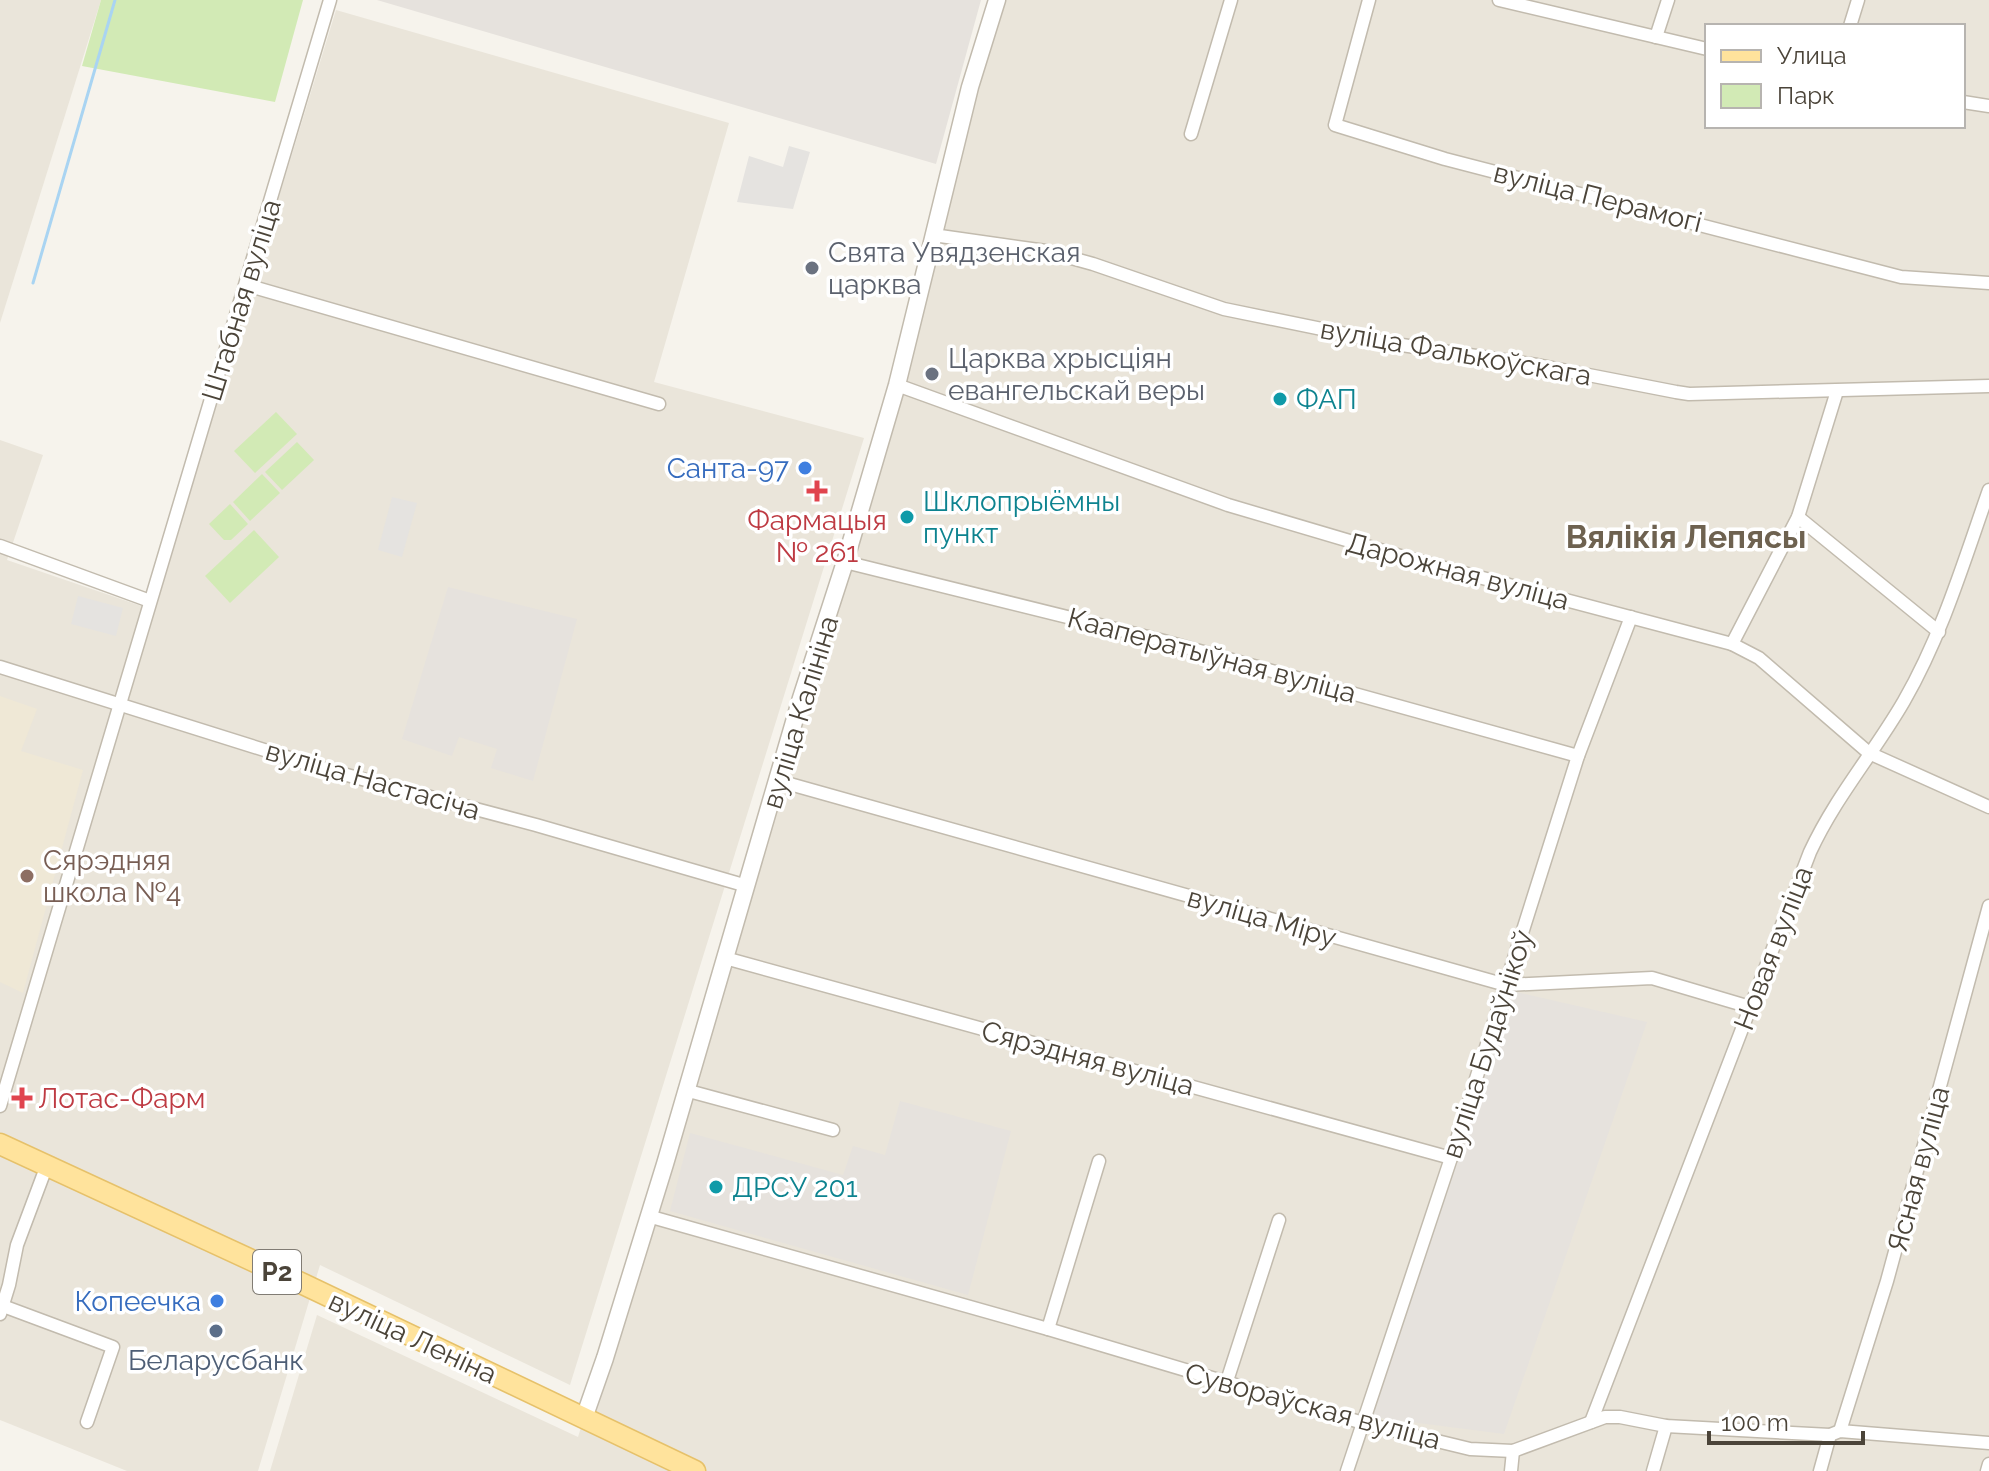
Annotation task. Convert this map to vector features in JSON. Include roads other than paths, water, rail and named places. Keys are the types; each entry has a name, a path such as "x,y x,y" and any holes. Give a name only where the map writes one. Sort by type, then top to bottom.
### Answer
{"main road":[{"name":"вуліца Леніна","path":"0,1144 695,1471"}],"street":[{"name":"Штабная вуліца","path":"0,1106 330,0"},
{"name":"вуліца Калініна","path":"584,1418 599,1378 897,385 970,87 997,0"},
{"path":"1191,134 1231,0"},
{"name":"вуліца Перамогі","path":"1369,0 1335,125 1445,159 1901,277 1989,283"},
{"path":"1499,0 1705,49"},
{"path":"1656,37 1668,0"},
{"path":"1851,24 1858,0"},
{"path":"1965,102 1989,106"},
{"name":"вуліца Фалькоўскага","path":"933,235 1046,251 1224,309 1395,344 1537,365 1676,392 1989,386"},
{"path":"246,285 659,404"},
{"name":"Дарожная вуліца","path":"897,385 1228,505 1407,558 1732,644 1759,658 1869,753 1989,807"},
{"path":"1732,644 1798,517 1837,391"},
{"name":"Новая вуліца","path":"1591,1422 1827,815 1904,700 1939,632 1989,490"},
{"path":"1798,517 1939,632"},
{"path":"0,546 150,601"},
{"name":"Кааператыўная вуліца","path":"845,562 1160,640 1578,756"},
{"name":"вуліца Будаўнікоў","path":"1347,1471 1451,1158 1578,756 1631,617"},
{"name":"вуліца Настасіча","path":"0,667 328,770 747,886"},
{"name":"вуліца Міру","path":"779,781 1506,985 1652,978 1750,1007"},
{"name":"Ясная вуліца","path":"1820,1471 1887,1281 1989,906"},
{"name":"Сярэдняя вуліца","path":"725,958 1451,1158"},
{"path":"685,1090 833,1130"},
{"path":"1048,1329 1099,1161"},
{"path":"47,1165 17,1245 2,1310 113,1347 87,1422"},
{"name":"Сувораўская вуліца","path":"648,1216 1048,1329 1363,1423 1470,1449 1513,1451 1605,1417 1666,1426 1989,1443"},
{"path":"1226,1384 1279,1220"},
{"path":"552,1403 583,1399 599,1378"},
{"path":"599,1378 598,1407 611,1429 619,1434"},
{"path":"1653,1471 1666,1426"},
{"path":"1511,1471 1513,1451"},
{"path":"1987,1471 1989,1464"}],"waterway":[{"path":"33,283 115,0"}],"place":[{"name":"Свята Увядзенская царква","path":"812,268"},
{"name":"Царква хрысціян евангельскай веры","path":"932,374"},
{"name":"ФАП","path":"1280,399"},
{"name":"Санта-97","path":"805,468"},
{"name":"Фармацыя № 261","path":"817,491"},
{"name":"Шклопрыёмны пункт","path":"907,517"},
{"name":"Сярэдняя школа №4","path":"27,876"},
{"name":"Лотас-Фарм","path":"22,1098"},
{"name":"ДРСУ 201","path":"716,1187"},
{"name":"Копеечка","path":"217,1301"},
{"name":"Беларусбанк","path":"216,1331"}],"district":[{"name":"Вялікія Лепясы","path":"1686,537"}]}
